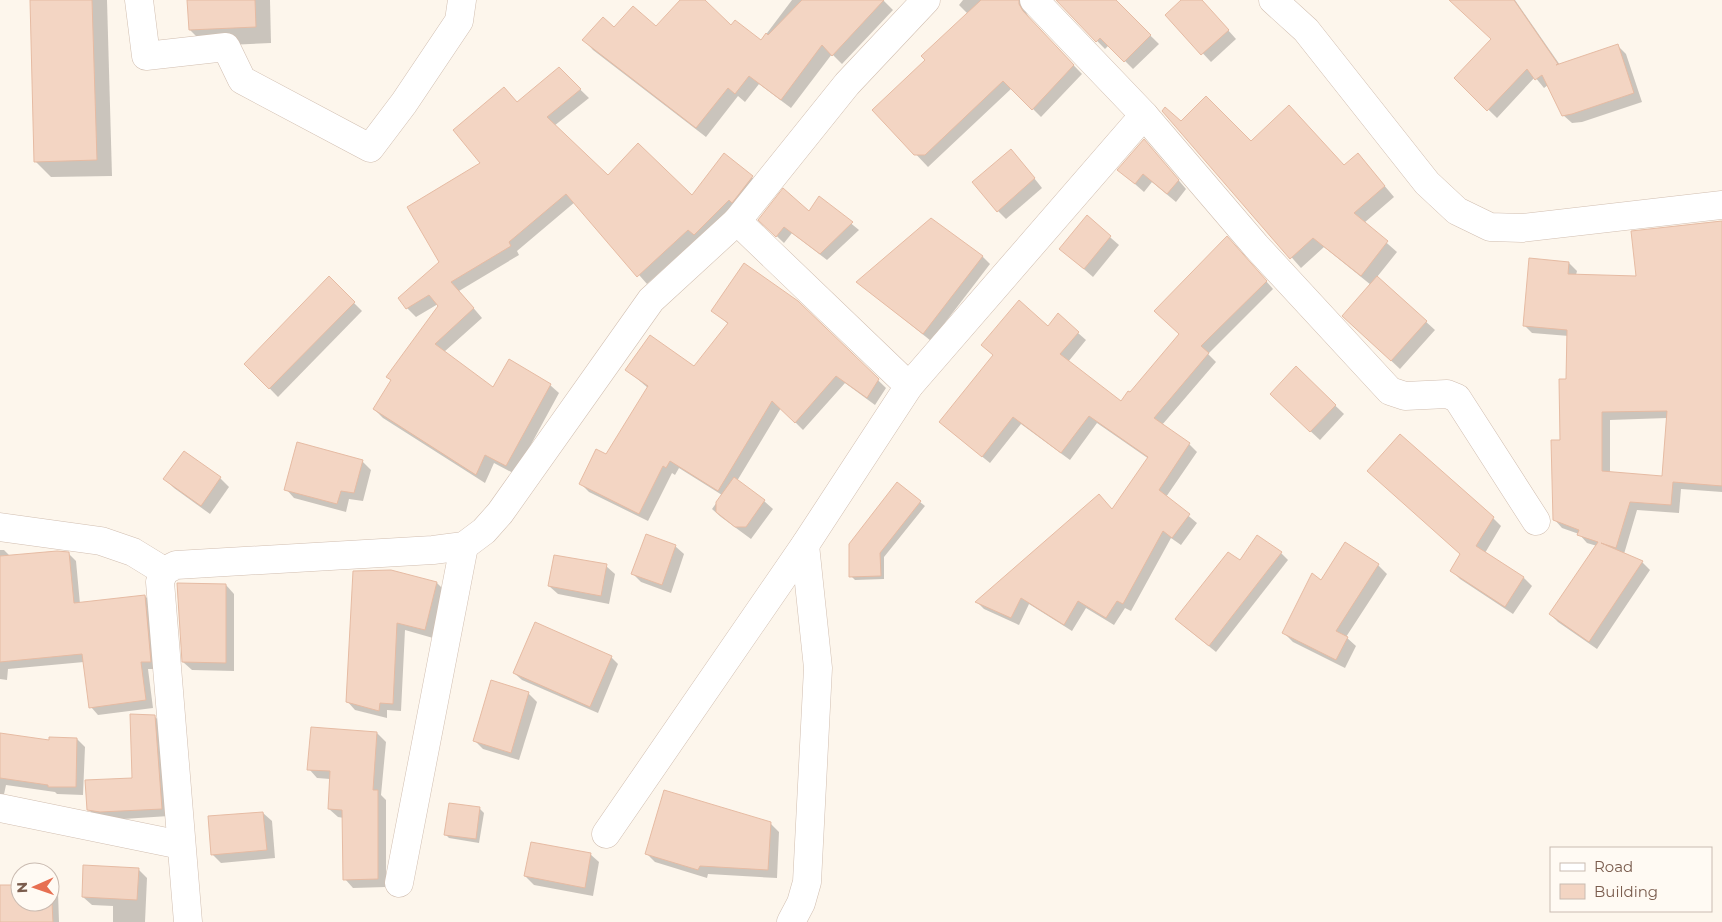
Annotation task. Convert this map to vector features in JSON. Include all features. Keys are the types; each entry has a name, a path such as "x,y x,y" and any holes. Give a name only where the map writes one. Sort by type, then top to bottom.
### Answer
{"street":[{"path":"138,0 146,56 226,47 242,80 370,148 404,103 459,21 462,0"},
{"path":"188,922 160,582 164,571 176,565 434,550 464,546 484,531 500,513 652,300 737,221 846,84 926,0"},
{"path":"1034,0 1144,115 1256,246 1390,391 1405,396 1447,394 1457,398 1536,521"},
{"path":"1274,0 1306,30 1427,183 1456,211 1490,227 1522,228 1722,205"},
{"path":"606,834 805,545 909,386 1144,115"},
{"path":"737,221 909,386"},
{"path":"0,527 101,541 133,552 164,571"},
{"path":"791,922 801,903 807,882 818,668 805,545"},
{"path":"399,883 464,546"},
{"path":"0,808 181,845"}],"building":[{"path":"30,0 92,0 97,160 34,162"},
{"path":"187,0 255,0 256,27 189,30"},
{"path":"680,0 705,0 731,25 735,20 761,40 766,33 768,35 802,0 884,0 832,56 822,45 781,100 749,76 735,94 728,88 696,128 582,40 603,17 614,27 633,6 656,26"},
{"path":"981,0 1019,0 1023,11 1074,65 1032,110 1003,81 925,155 914,155 872,110 925,60 921,56"},
{"path":"1056,0 1116,0 1151,35 1124,62 1100,38 1096,42"},
{"path":"1181,0 1202,0 1229,30 1201,55 1165,15"},
{"path":"1449,0 1514,0 1558,64 1556,65 1618,44 1634,93 1562,116 1542,75 1535,80 1527,69 1487,111 1454,78 1491,39"},
{"path":"559,67 581,89 547,117 608,175 638,143 692,195 724,153 753,176 732,203 729,200 694,235 688,230 637,277 566,194 509,242 511,246 451,282 474,308 435,344 493,387 509,359 551,384 506,466 485,455 476,475 373,409 391,380 386,377 438,306 429,295 406,309 398,298 439,262 407,207 480,163 453,130 504,87 517,102"},
{"path":"1206,96 1251,141 1289,105 1344,165 1358,153 1385,186 1354,213 1388,241 1361,276 1313,238 1290,259 1162,111 1165,107 1181,121"},
{"path":"1144,139 1179,180 1167,194 1143,174 1135,184 1117,170"},
{"path":"1011,149 1035,178 997,212 972,182"},
{"path":"783,188 809,211 819,196 853,222 820,254 784,227 776,237 758,220"},
{"path":"1087,215 1111,236 1084,269 1059,249"},
{"path":"931,218 983,256 923,334 856,282"},
{"path":"1722,221 1722,486 1673,482 1671,505 1630,502 1616,548 1601,543 1643,561 1589,642 1549,614 1598,542 1577,535 1579,530 1553,520 1551,440 1560,440 1559,379 1566,379 1567,330 1523,326 1529,258 1569,262 1568,274 1636,276 1631,231","holes":["1667,411 1662,476 1602,471 1602,412"]},
{"path":"1227,236 1267,281 1201,346 1209,353 1154,418 1190,443 1159,490 1190,514 1172,538 1163,531 1123,604 1117,601 1106,618 1078,601 1064,625 1021,598 1011,618 975,602 1099,494 1112,509 1148,457 1089,416 1061,453 1013,417 982,457 939,422 993,355 981,345 1019,300 1048,326 1058,313 1079,332 1060,354 1121,401 1179,334 1154,311"},
{"path":"744,263 798,301 879,379 867,398 836,376 795,423 772,401 718,491 670,461 666,468 663,466 639,514 579,484 596,449 606,454 648,386 625,370 650,335 694,366 728,323 711,311"},
{"path":"329,276 355,302 269,389 244,364"},
{"path":"1377,276 1427,321 1391,361 1342,316"},
{"path":"1296,366 1336,405 1310,432 1270,394"},
{"path":"1400,434 1494,517 1476,546 1524,577 1505,607 1450,571 1460,554 1367,471"},
{"path":"297,442 363,460 354,493 341,491 337,504 284,490"},
{"path":"184,451 221,477 201,506 163,479"},
{"path":"734,477 765,500 746,527 735,527 716,512 716,502"},
{"path":"897,482 921,501 880,553 881,576 849,577 849,544"},
{"path":"646,534 676,545 662,585 631,574"},
{"path":"1257,535 1282,552 1209,646 1175,619 1228,552 1240,560"},
{"path":"1345,542 1379,564 1336,631 1348,637 1336,660 1282,633 1312,573 1321,580"},
{"path":"57,551 69,552 74,603 145,595 151,662 141,662 146,700 89,708 82,654 0,662 0,556"},
{"path":"554,555 607,564 601,596 548,586"},
{"path":"391,570 437,582 425,630 397,623 393,704 380,703 379,711 346,702 353,571"},
{"path":"177,583 226,584 226,663 182,662"},
{"path":"535,622 612,656 590,707 513,673"},
{"path":"491,680 529,692 511,753 473,741"},
{"path":"130,714 155,715 162,809 100,812 87,810 85,780 132,778"},
{"path":"311,727 377,732 373,790 378,790 378,879 343,880 342,810 328,809 330,771 307,770"},
{"path":"0,733 49,740 49,737 77,738 76,787 48,787 48,785 0,778"},
{"path":"664,790 771,822 768,870 700,866 698,870 645,854"},
{"path":"449,803 480,807 476,839 444,835"},
{"path":"263,812 267,850 211,855 208,816"},
{"path":"531,842 591,853 585,888 524,876"},
{"path":"83,865 139,868 137,900 82,897"},
{"path":"0,885 10,885 10,912 52,912 53,922 0,922"}]}
